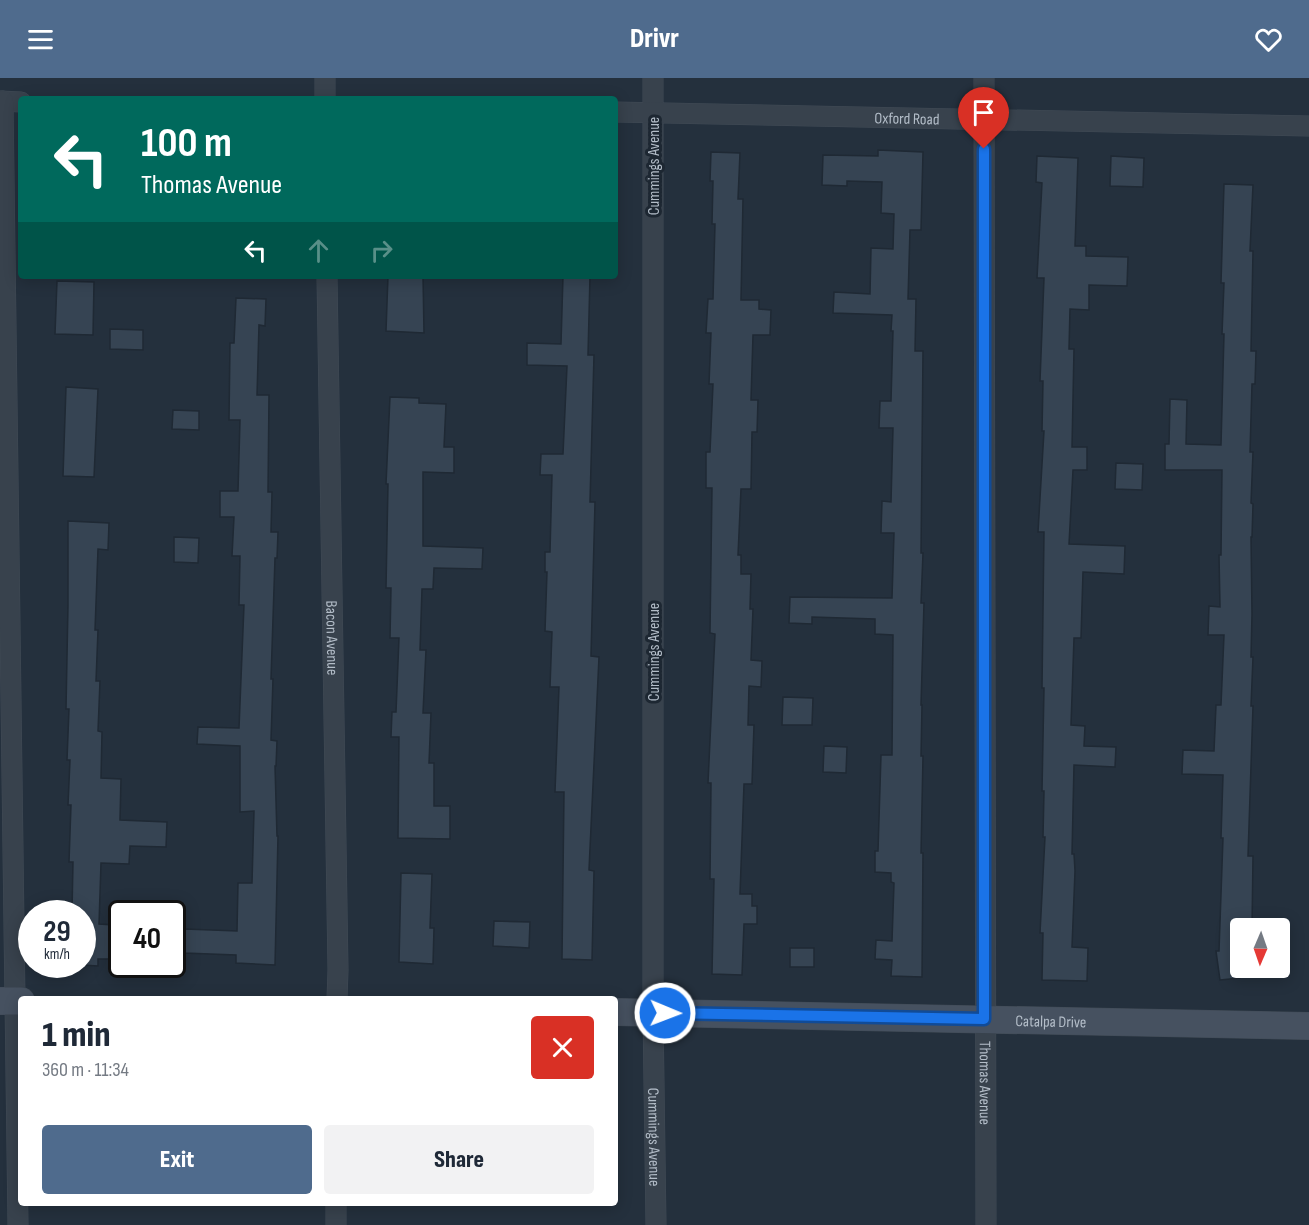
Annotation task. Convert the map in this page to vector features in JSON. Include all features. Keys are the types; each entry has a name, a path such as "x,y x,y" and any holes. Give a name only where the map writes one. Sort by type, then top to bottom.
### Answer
{"street":[{"path":"325,78 325,96"},
{"name":"Cummings Avenue","path":"653,78 653,1013 656,1225"},
{"name":"Thomas Avenue","path":"984,78 986,1225"},
{"path":"8,101 12,1001 18,1225"},
{"name":"Oxford Road","path":"618,112 1309,126"},
{"name":"Bacon Avenue","path":"327,279 337,996"},
{"name":"Catalpa Drive","path":"618,1012 1309,1026"},
{"path":"336,1206 336,1225"}],"building":[{"path":"878,150 923,152 921,230 910,230 908,299 916,299 915,351 923,351 922,977 891,976 892,960 875,959 876,940 892,941 894,883 891,882 891,873 875,872 875,851 878,851 881,755 892,755 893,635 875,634 875,619 812,617 812,624 789,623 790,597 892,598 894,533 881,533 882,501 891,502 893,428 879,428 880,401 891,401 892,315 833,313 834,292 870,294 871,248 893,249 894,214 881,213 882,182 847,181 847,186 822,185 823,155 878,156"},
{"path":"711,152 740,153 738,199 743,199 741,300 759,300 759,309 771,310 770,335 753,335 751,400 758,400 757,432 752,432 751,489 741,489 738,555 741,555 741,574 751,574 750,609 753,609 751,660 762,661 761,687 749,686 748,725 754,725 752,784 744,784 740,894 752,894 752,906 757,906 757,924 744,924 742,975 712,974 714,879 710,879 711,783 708,783 715,634 710,633 712,488 706,488 706,452 710,452 713,384 709,384 711,333 706,333 708,299 713,299 715,224 712,224"},
{"path":"1037,156 1078,158 1075,246 1086,246 1086,256 1128,257 1127,286 1089,285 1089,310 1070,309 1069,349 1074,349 1072,447 1087,447 1087,470 1073,470 1069,544 1125,546 1124,574 1083,572 1081,638 1074,638 1071,725 1085,726 1084,746 1116,747 1115,767 1074,765 1072,854 1074,854 1075,871 1072,947 1088,948 1087,981 1042,980 1043,933 1040,933 1045,837 1043,837 1044,791 1042,791 1044,532 1038,532 1044,431 1042,431 1043,381 1040,381 1044,278 1037,278 1042,183 1036,182"},
{"path":"1111,156 1144,158 1143,187 1110,186"},
{"path":"1224,184 1253,185 1250,251 1253,251 1251,351 1256,351 1255,384 1252,384 1250,452 1253,452 1251,706 1253,706 1248,856 1253,856 1252,918 1230,918 1230,978 1240,978 1220,980 1216,951 1219,951 1223,775 1182,774 1183,750 1214,751 1216,705 1221,705 1224,635 1208,635 1209,606 1220,607 1222,470 1165,470 1165,444 1169,444 1170,399 1187,400 1186,444 1221,445 1224,283 1221,283"},
{"path":"388,279 423,279 424,333 386,331"},
{"path":"563,279 590,279 588,355 594,355 590,502 595,502 591,656 599,657 589,870 594,871 592,960 562,959 564,792 555,792 559,687 550,687 552,632 545,631 547,572 545,572 545,552 550,552 552,475 540,475 541,454 563,454 567,366 527,365 527,343 561,344"},
{"path":"57,281 94,282 93,335 55,334"},
{"path":"236,298 266,299 265,326 259,325 257,395 269,395 268,492 272,492 271,532 278,532 271,679 273,679 271,740 277,741 275,766 278,836 275,965 236,963 236,955 186,953 186,929 237,931 238,883 252,883 254,811 240,812 240,746 197,744 198,727 239,728 244,605 239,605 240,556 232,556 234,517 220,517 220,491 238,491 240,420 229,420 230,343 234,343"},
{"path":"110,329 143,330 143,350 110,349"},
{"path":"66,387 98,389 94,477 63,476"},
{"path":"390,397 419,398 419,403 446,404 444,447 454,447 454,473 423,472 423,546 483,548 482,569 434,568 433,589 422,589 420,650 426,650 423,713 431,713 429,763 434,763 434,806 450,806 450,839 398,838 399,737 391,737 392,712 396,712 399,638 390,638 391,588 386,588 388,484 386,484"},
{"path":"173,410 199,411 199,430 172,429"},
{"path":"1116,463 1143,464 1142,490 1115,489"},
{"path":"68,521 109,523 108,550 98,549 95,630 98,630 96,681 100,681 98,731 102,732 101,778 121,779 120,820 167,822 166,847 130,846 129,864 101,863 99,924 108,925 108,959 98,959 98,966 96,966 96,900 72,900 73,862 69,862 71,805 68,805 70,760 67,760 69,709 66,709"},
{"path":"174,537 199,538 198,563 174,562"},
{"path":"783,697 813,698 812,725 782,725"},
{"path":"824,746 847,747 846,773 823,772"},
{"path":"401,873 432,874 430,928 434,928 433,964 399,962"},
{"path":"494,921 530,922 529,948 493,946"},
{"path":"790,948 814,948 814,967 790,967"}],"route":[{"path":"665,1013 984,1019 984,149"}]}
